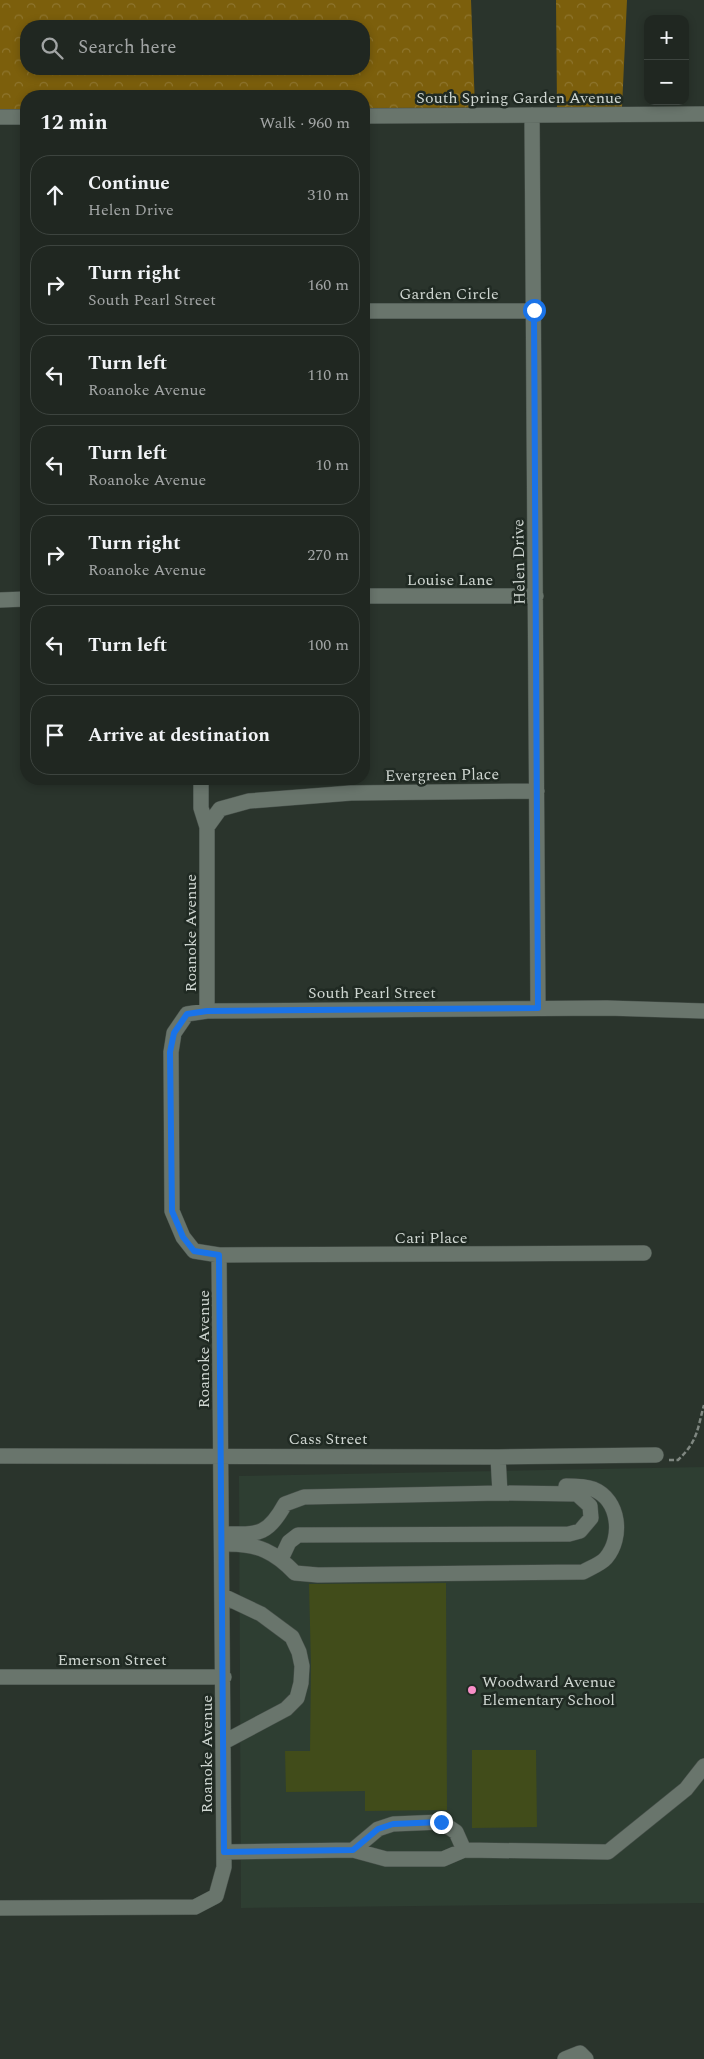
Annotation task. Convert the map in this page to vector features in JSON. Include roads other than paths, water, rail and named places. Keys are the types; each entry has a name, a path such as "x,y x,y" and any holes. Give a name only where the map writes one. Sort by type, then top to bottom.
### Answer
{"street":[{"name":"South Spring Garden Avenue","path":"370,116 704,114"},
{"name":"Helen Drive","path":"532,115 538,1008"},
{"path":"0,117 20,117"},
{"name":"Garden Circle","path":"370,311 534,310"},
{"name":"Louise Lane","path":"370,596 536,596"},
{"path":"0,600 20,600"},
{"name":"Roanoke Avenue","path":"0,1908 195,1907 216,1896 224,1867 224,1677 219,1255 194,1251 183,1237 172,1211 170,1052 174,1033 187,1014 207,1011 207,827 201,808 200,785"},
{"name":"Evergreen Place","path":"207,827 220,809 249,801 351,793 537,791"},
{"name":"South Pearl Street","path":"207,1011 538,1008 704,1010"},
{"name":"Cari Place","path":"219,1255 644,1253"},
{"name":"Cass Street","path":"0,1456 498,1457 656,1455"},
{"path":"498,1457 500,1488"},
{"path":"281,1559 288,1542 298,1534 570,1534 580,1531 591,1518 590,1506 577,1494 500,1488"},
{"path":"500,1488 593,1489 605,1498 612,1507 618,1526 616,1542 605,1559 583,1572 318,1575 295,1573 281,1559 257,1546 222,1539 267,1530 286,1504 304,1497 500,1488"},
{"path":"223,1596 261,1614 292,1637 299,1652 302,1666 301,1683 297,1698 286,1708 224,1742"},
{"name":"Emerson Street","path":"0,1676 224,1677"},
{"path":"224,1852 353,1850 386,1859 444,1859 464,1850 608,1852 686,1789 704,1766"},
{"path":"353,1850 378,1829 393,1824 441,1822 456,1832 464,1850"},
{"path":"565,2059 580,2053 586,2059"}],"place":[{"name":"Woodward Avenue Elementary School","path":"472,1690"}]}
